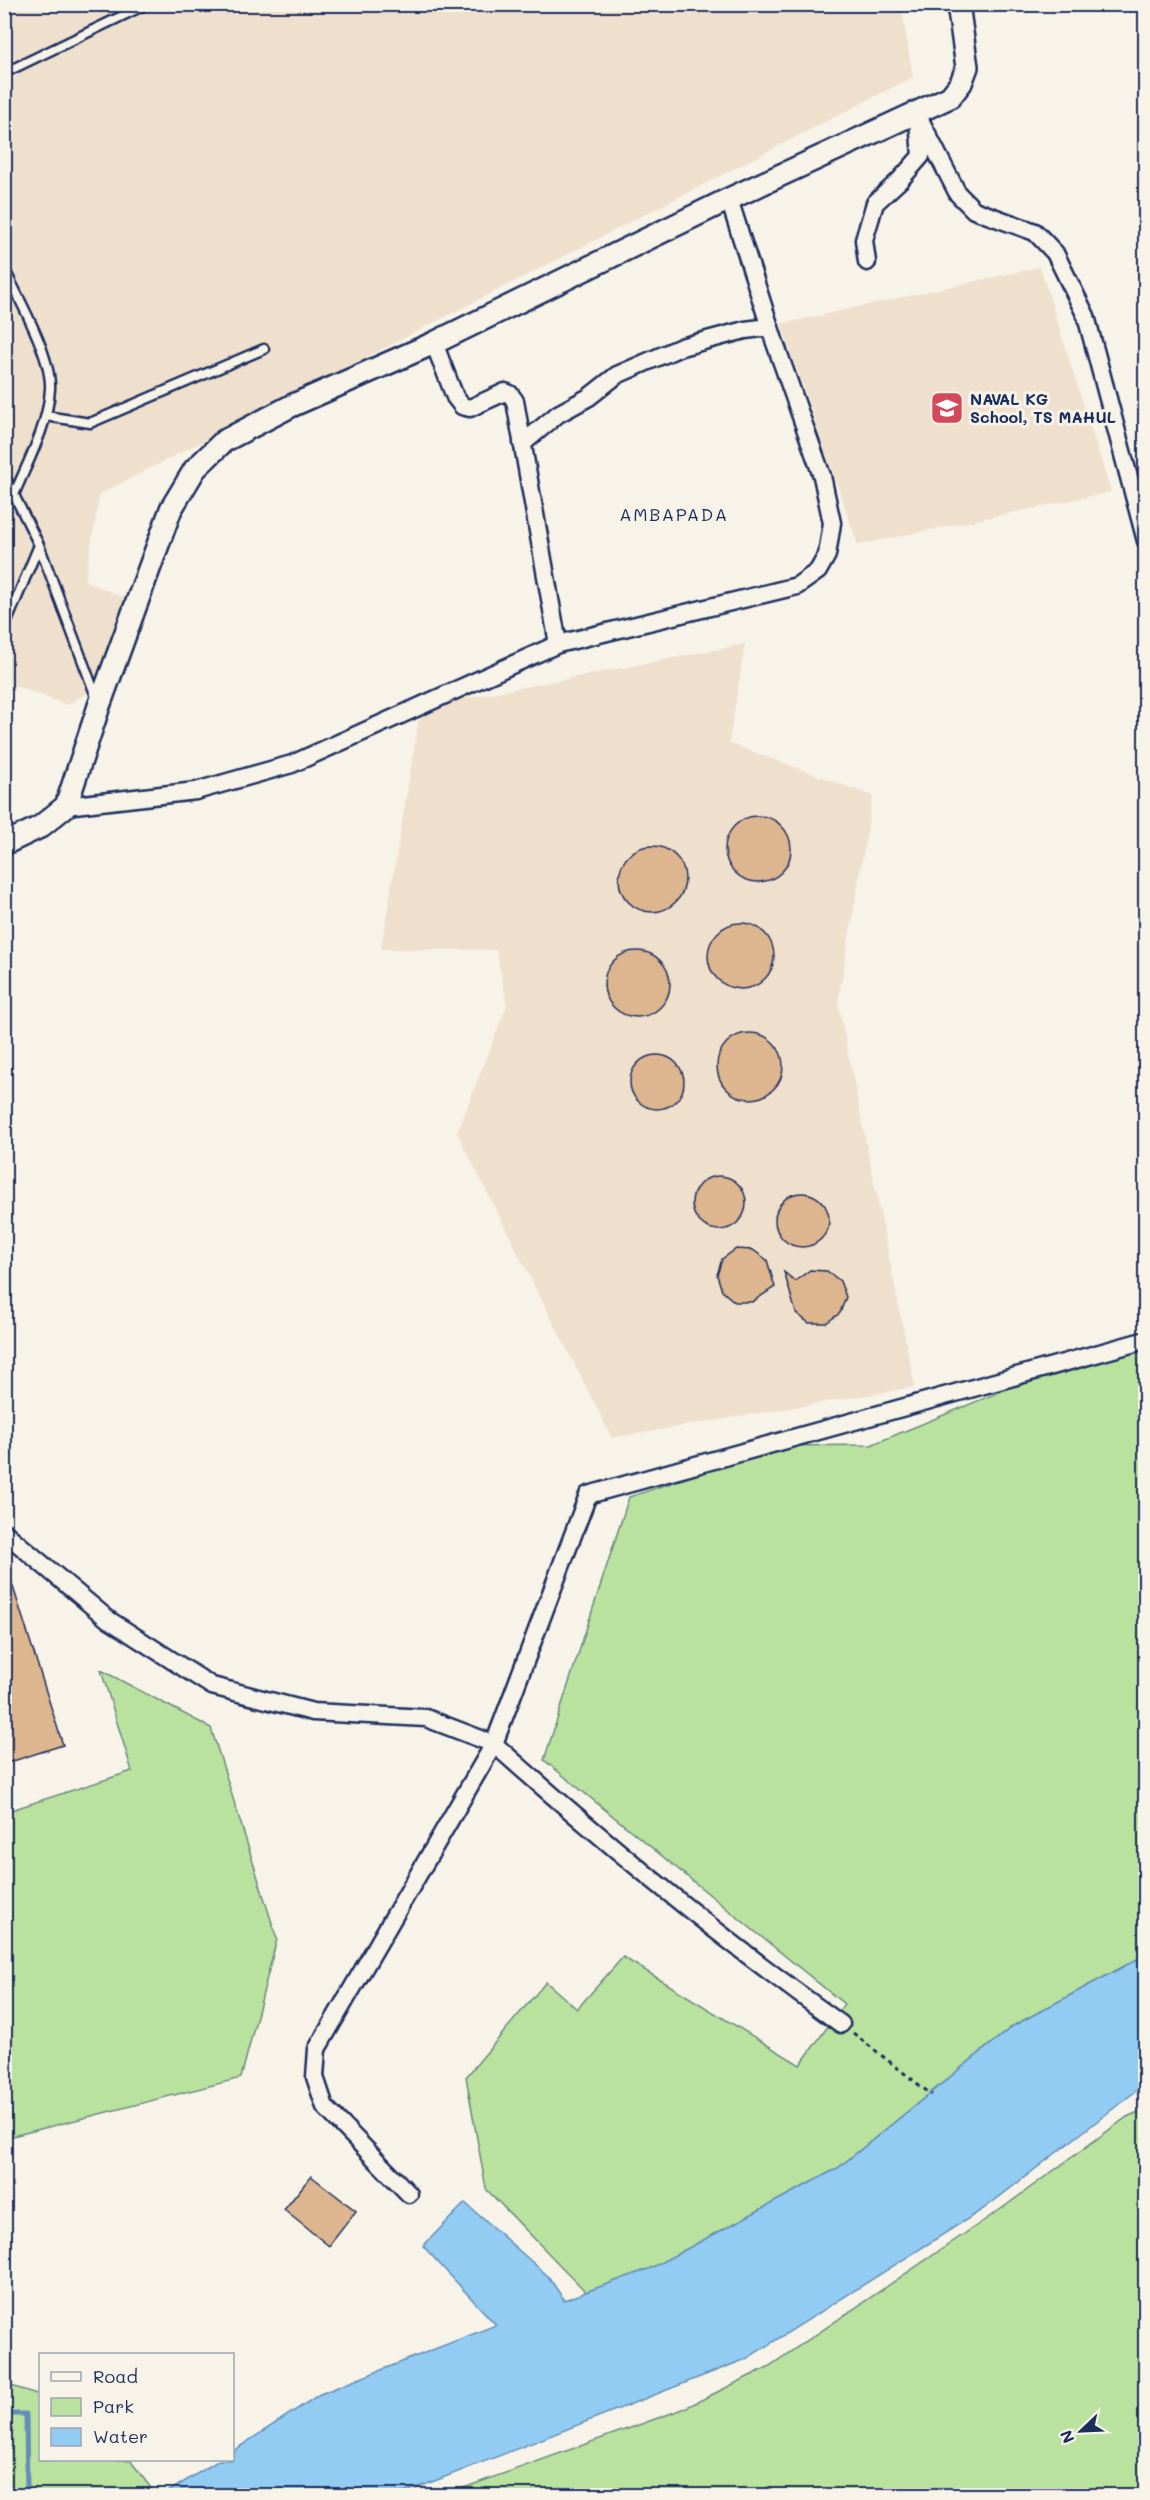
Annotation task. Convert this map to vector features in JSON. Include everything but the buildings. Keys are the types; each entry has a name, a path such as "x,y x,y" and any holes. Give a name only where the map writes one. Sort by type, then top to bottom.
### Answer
{"street":[{"path":"66,806 99,706 171,509 195,469 224,441 291,406 434,343 729,199 950,97 961,83 967,67 958,4"},
{"path":"867,262 864,240 875,203 921,156 917,114"},
{"path":"917,114 958,194 974,210 1035,232 1055,253 1086,316 1146,541"},
{"path":"4,844 40,827 66,806 196,791 292,764 558,644 797,586 818,571 827,555 832,523 822,476 770,327 729,199"},
{"path":"522,444 558,414 589,397 617,375 681,347 745,330 770,327"},
{"path":"434,343 455,397 462,406 470,408 505,392 510,394 515,401 558,644"},
{"path":"409,2194 325,2107 315,2077 317,2049 494,1744 588,1494 1146,1340"},
{"path":"9,1541 109,1620 212,1686 313,1712 426,1718 494,1744 592,1830 781,1982 841,2024"}],"lane":[{"path":"4,73 147,4"},
{"path":"4,268 45,356 51,387 46,416 14,495"},
{"path":"46,416 90,423 264,349"},
{"path":"4,474 39,545 99,706"},
{"path":"4,629 39,545"}],"path":[{"path":"841,2024 932,2094"}],"shaded area":[{"path":"5,5 901,5 913,77 100,494 85,581 131,601 110,680 67,705 13,685 5,704"},
{"name":"NAVAL KG School, TS MAHUL","path":"1040,267 1111,492 858,545 781,324"},
{"path":"745,644 729,743 873,796 838,1002 915,1387 612,1438 457,1133 507,1005 496,950 381,949 421,707"}],"green space":[{"path":"1145,1348 1145,1955 1013,2026 838,2168 651,2268 586,2292 486,2189 466,2077 546,1982 577,2009 623,1957 800,2065 844,2004 544,1760 629,1497 783,1446 871,1445 1031,1379"},
{"path":"101,1670 211,1728 277,1939 241,2078 5,2138 5,1812 132,1771"},
{"path":"1145,2109 1145,2495 444,2495 683,2409 768,2367 1001,2209 1127,2117"},
{"path":"5,2384 39,2395 39,2461 131,2461 156,2495 5,2495"}],"water":[{"path":"1145,1955 1145,2084 985,2208 746,2359 399,2495 163,2495 217,2461 234,2461 234,2450 320,2394 496,2325 423,2246 465,2203 548,2276 564,2300 651,2268 838,2168 1013,2026"}],"waterway":[{"path":"4,2414 26,2414 27,2496"}],"place":[{"name":"NAVAL KG School, TS MAHUL","path":"947,408"}],"district":[{"name":"AMBAPADA","path":"674,515"}]}
